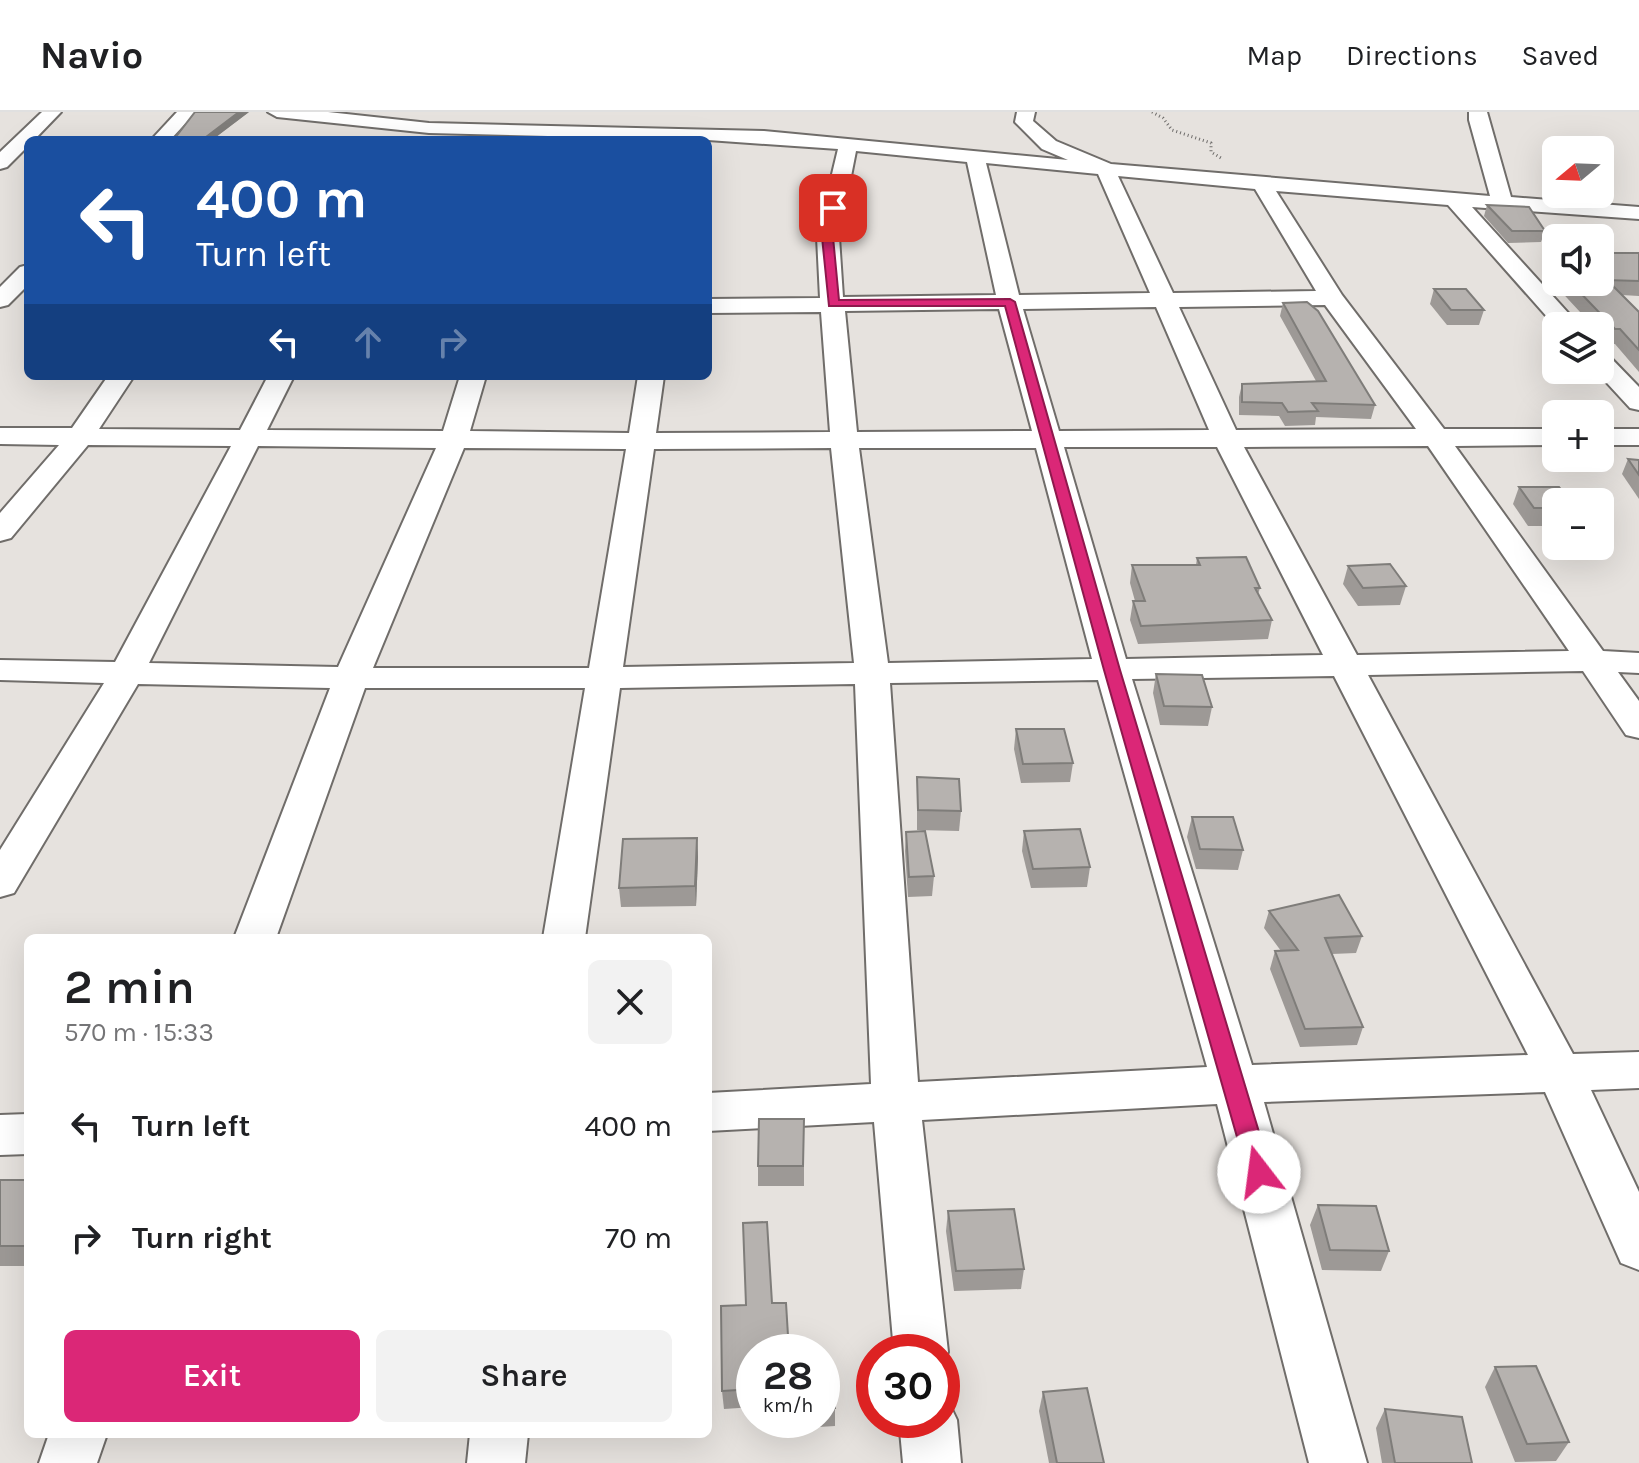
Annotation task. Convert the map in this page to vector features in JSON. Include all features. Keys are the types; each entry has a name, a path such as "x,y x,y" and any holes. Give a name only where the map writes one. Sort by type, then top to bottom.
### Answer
{"street":[{"path":"28,136 52,112"},
{"path":"164,136 187,112"},
{"path":"277,112 337,117 437,134 574,136"},
{"path":"1026,112 1024,122 1039,138 1105,168 1227,440 1559,1071 1639,1247"},
{"path":"1478,112 1502,203"},
{"path":"602,114 848,146 1638,214"},
{"path":"320,136 337,117"},
{"path":"712,138 764,137"},
{"path":"0,163 24,139"},
{"path":"848,146 828,237 844,440 872,673 896,1103 919,1334"},
{"path":"975,155 1010,302 1112,670 1235,1084 1338,1463"},
{"path":"1261,183 1332,298 1436,438 1639,727"},
{"path":"1454,199 1555,312"},
{"path":"0,300 24,276"},
{"path":"712,306 1332,298"},
{"path":"0,300 24,301"},
{"path":"1614,376 1639,402"},
{"path":"0,532 80,437 118,380"},
{"path":"0,883 127,673 279,380"},
{"path":"256,934 351,678 454,439 472,380"},
{"path":"565,934 607,678 650,380"},
{"path":"0,436 640,441 1542,437"},
{"path":"1614,437 1639,437"},
{"path":"0,670 351,678 607,678 1593,661 1639,663"},
{"path":"712,1112 1235,1084 1639,1070"},
{"path":"0,1135 24,1134"},
{"path":"68,1463 77,1438"},
{"path":"496,1463 499,1438"},
{"path":"930,1438 932,1463"}],"building":[{"path":"195,112 239,112 207,136 177,136"},
{"path":"1487,205 1529,207 1542,226 1542,231 1512,231"},
{"path":"1614,253 1639,253 1639,281 1614,280"},
{"path":"1614,287 1639,312 1639,350 1620,329 1614,328 1614,312 1599,312 1583,296 1614,296"},
{"path":"1434,289 1466,289 1484,310 1451,310"},
{"path":"1307,302 1318,311 1375,405 1312,403 1318,411 1288,412 1282,403 1242,402 1242,384 1326,381 1283,303"},
{"path":"1628,459 1639,460 1639,475"},
{"path":"1519,487 1559,487 1542,488 1542,508 1534,508"},
{"path":"1246,557 1260,588 1255,588 1272,620 1141,626 1133,601 1145,601 1132,565 1200,565 1197,558"},
{"path":"1390,564 1406,586 1363,588 1348,566"},
{"path":"1156,674 1202,675 1212,707 1164,706"},
{"path":"1016,729 1064,729 1073,763 1023,764"},
{"path":"917,777 959,779 961,811 918,810"},
{"path":"1192,817 1233,817 1243,850 1200,849"},
{"path":"1080,829 1090,867 1033,869 1024,831"},
{"path":"925,831 934,876 909,877 906,832"},
{"path":"697,838 695,886 619,888 623,839"},
{"path":"1339,895 1362,936 1325,938 1363,1027 1305,1029 1275,951 1298,950 1269,911"},
{"path":"759,1119 804,1119 803,1166 758,1166"},
{"path":"0,1180 24,1180 24,1246 0,1246"},
{"path":"1318,1205 1376,1206 1389,1251 1330,1250"},
{"path":"1014,1209 1024,1269 956,1271 948,1211"},
{"path":"767,1222 772,1303 786,1303 788,1334 736,1334 736,1390 722,1391 721,1306 746,1305 743,1223"},
{"path":"1536,1366 1569,1442 1527,1444 1495,1367"},
{"path":"1087,1388 1104,1463 1057,1463 1043,1392"},
{"path":"1385,1409 1462,1417 1472,1463 1395,1463"}],"route":[{"path":"833,208 828,237 833,303 1010,302 1112,670 1259,1172"}]}
